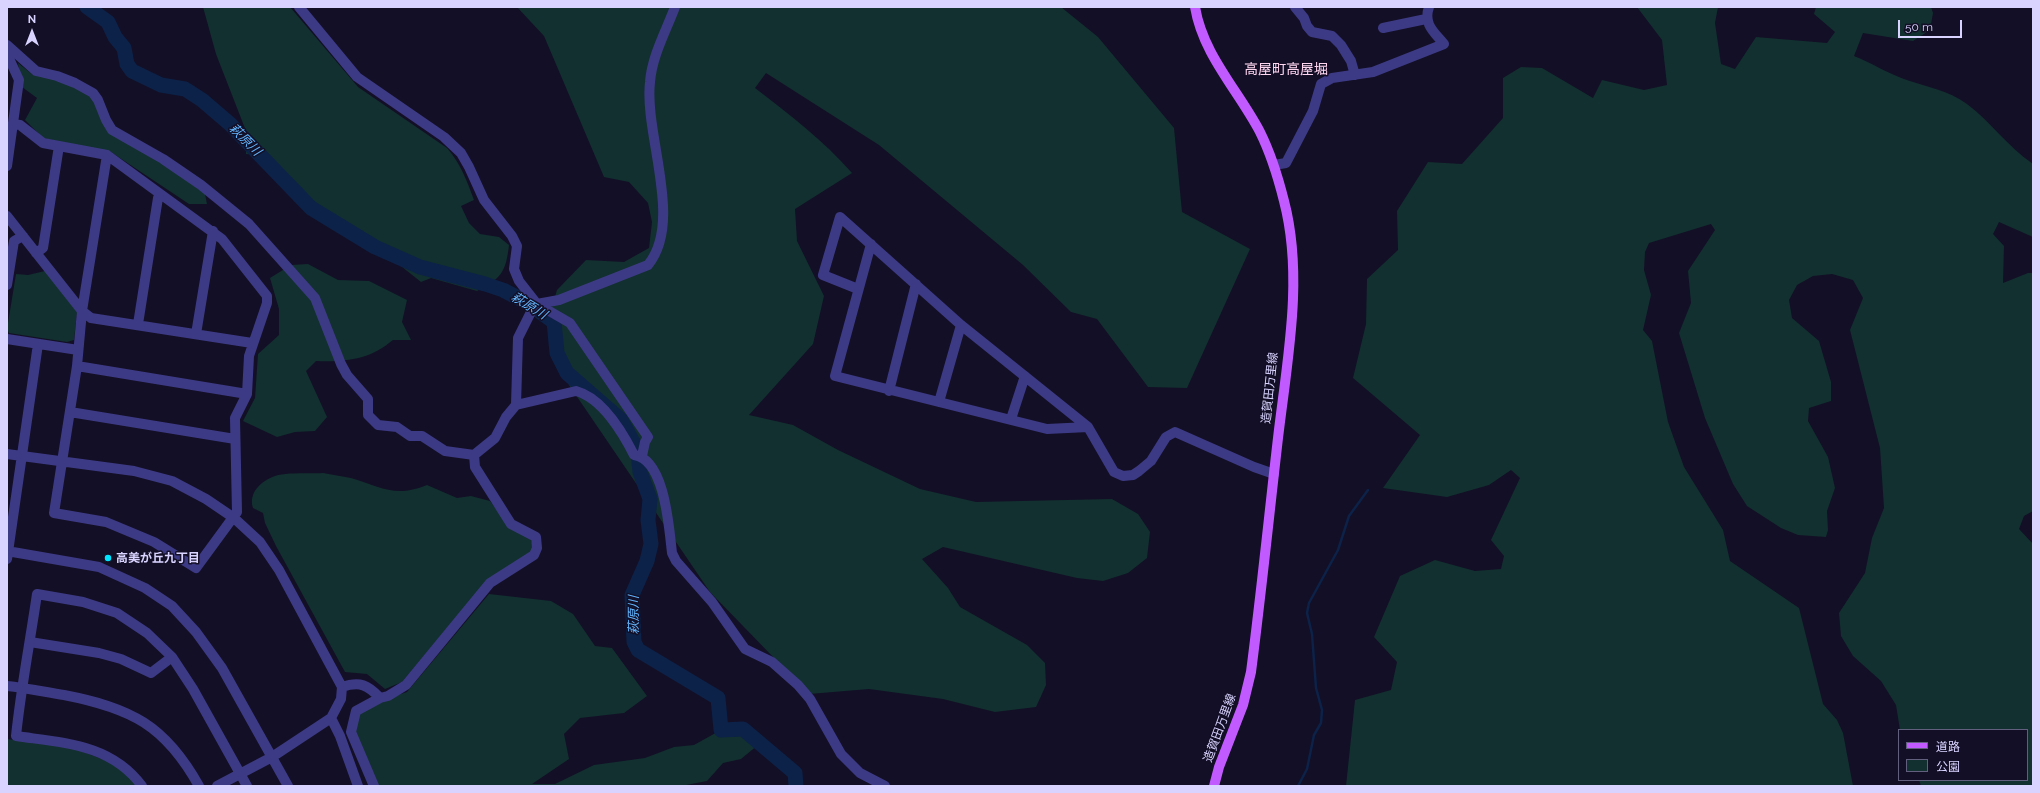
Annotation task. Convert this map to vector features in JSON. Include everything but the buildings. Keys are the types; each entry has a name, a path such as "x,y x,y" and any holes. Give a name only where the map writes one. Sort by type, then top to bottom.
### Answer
{"main road":[{"name":"造賀田万里線","path":"1195,7 1202,34 1212,56 1259,132 1274,165 1290,224 1294,255 1294,287 1274,474 1250,672 1243,705 1219,767 1214,786"}],"street":[{"path":"299,7 357,77 444,137 461,153 484,200 512,236 517,246 514,269 519,281 537,304 570,323 648,437 638,456"},
{"path":"516,405 518,338 531,312 537,304 559,300 648,265 655,256 660,242 663,224 659,170 649,119 649,82 652,66 675,7"},
{"path":"1295,7 1304,18 1307,26 1312,32 1332,36 1341,45 1351,61 1355,75"},
{"path":"1274,165 1286,163 1313,111 1321,84 1332,78 1373,72 1444,44 1429,26 1426,19 1429,7"},
{"path":"1383,28 1426,19"},
{"path":"7,45 36,71 57,76 75,83 93,93 98,100 106,120 112,130 164,159 201,185 249,224 315,298 341,364 347,375 368,399 368,415 378,425 397,427 410,436 422,436 445,451 474,455 495,438 506,417 516,405 568,392 582,393 603,409 618,427 638,456 654,469 662,492 672,553 676,561 712,602 745,649 772,662 798,685 810,699 842,754 860,773 885,786"},
{"path":"7,54 19,80 7,166"},
{"path":"13,124 20,125 43,142 107,155 213,231 267,296 267,303 252,343 249,356 247,394 236,418 235,439 237,512 196,568 154,542 106,522 54,513 77,366 82,311 107,155"},
{"path":"36,253 43,248 59,146"},
{"path":"138,324 158,198 160,194"},
{"path":"7,216 82,311 91,318 138,324 252,343"},
{"path":"858,289 823,275 840,217 961,325 1088,427 1114,472 1123,476 1133,475 1151,461 1166,437 1175,432 1254,467 1274,474"},
{"path":"196,334 213,231"},
{"path":"7,286 9,263 14,241 23,236"},
{"path":"871,244 835,376 889,391 1011,419 1047,429 1088,427"},
{"path":"889,391 916,284"},
{"path":"939,402 961,325"},
{"path":"7,339 78,350"},
{"path":"38,344 23,456 7,554 99,567 145,588 172,606 196,632 222,668 288,786"},
{"path":"77,366 247,394"},
{"path":"1011,419 1025,376"},
{"path":"70,412 235,439"},
{"path":"7,454 134,471 172,481 206,499 234,518 260,542 280,570 342,687 341,699 331,718 272,757 217,786"},
{"path":"374,786 351,732 356,711 380,698 388,696 406,685 490,583 534,555 537,548 536,537 511,524 475,467 474,455"},
{"path":"142,786 135,776 111,757 86,746 16,736 21,687 30,642 37,594 83,602 117,613 147,633 172,657 193,689 247,786"},
{"path":"30,642 100,653 121,659 151,673 172,657"},
{"path":"342,687 351,684 362,684 371,688 380,698"},
{"path":"7,686 21,687 112,706 146,722 171,744 187,765 199,786"},
{"path":"331,718 340,736 358,786"}],"green space":[{"path":"203,7 290,7 358,87 447,148 452,154 460,166 474,200 461,206 469,223 480,234 499,237 509,245 506,262 501,274 492,283 477,291 431,278 421,282 377,247 294,201 267,156 246,154 246,131 216,54"},
{"path":"517,7 1061,7 1098,37 1174,128 1182,212 1250,249 1187,388 1148,387 1097,319 1071,312 1023,265 879,145 766,73 755,88 818,139 852,173 795,209 797,241 824,296 813,344 749,415 793,425 838,450 920,489 976,502 1112,499 1138,514 1150,532 1147,558 1128,573 1103,581 1077,578 943,547 922,559 948,588 960,607 1027,645 1045,663 1046,685 1036,707 995,712 943,699 869,689 809,694 710,592 567,382 551,346 550,313 557,290 586,260 624,262 649,248 652,222 648,203 629,182 604,177 544,36"},
{"path":"1637,7 1718,7 1715,23 1721,64 1735,69 1756,37 1827,43 1835,32 1814,14 1816,7 1931,7 1933,13 1930,30 1913,41 1863,33 1854,56 1898,77 1945,92 1960,99 1976,111 2016,150 2033,164 2033,237 1999,222 1993,234 2004,246 2003,283 2028,273 2033,273 2033,511 2024,516 2019,529 2033,544 2033,786 1921,786 1919,781 2028,781 2028,729 1900,729 1896,705 1881,681 1853,656 1841,636 1839,613 1865,573 1872,538 1884,508 1880,448 1850,330 1863,298 1853,280 1832,274 1813,276 1797,285 1789,300 1792,318 1819,341 1831,382 1831,401 1809,408 1808,421 1828,457 1835,488 1827,511 1828,530 1826,537 1798,535 1781,528 1747,506 1733,484 1705,418 1679,333 1691,303 1688,271 1715,230 1711,224 1649,243 1645,252 1644,270 1651,295 1643,330 1652,341 1668,422 1684,467 1723,530 1730,561 1799,608 1823,704 1837,720 1843,733 1853,786 1346,786 1355,700 1391,690 1397,662 1374,637 1400,576 1435,560 1475,571 1501,569 1504,556 1491,540 1520,478 1511,470 1489,485 1447,497 1383,488 1420,435 1353,378 1366,324 1367,279 1398,250 1397,211 1428,162 1462,164 1503,118 1503,78 1521,67 1542,68 1593,98 1602,80 1644,90 1667,85 1662,40"},
{"path":"18,63 33,75 54,76 90,94 108,129 174,170 205,194 207,204 189,204 111,152 43,138 25,120 37,98 22,87"},
{"path":"308,264 338,280 369,281 407,300 402,322 411,340 393,340 375,352 357,358 337,361 316,361 306,371 327,417 315,431 295,432 277,437 243,421 255,398 258,354 279,335 279,309 270,278 291,265"},
{"path":"45,271 77,312 74,340 67,342 9,333 7,329 16,274 28,275"},
{"path":"323,473 351,478 388,490 406,491 427,485 457,498 471,496 490,501 510,527 530,538 533,545 531,553 487,580 402,682 385,689 367,674 345,672 276,546 265,523 263,513 253,508 252,497 254,493 261,484 270,478 286,474"},
{"path":"489,594 551,601 573,614 595,646 612,648 647,696 624,713 580,718 564,734 569,759 532,784 555,784 594,765 645,758 674,747 694,745 721,730 743,731 758,745 741,759 723,763 707,781 681,786 373,786 351,733 361,707 407,692"},
{"path":"7,739 73,748 115,764 139,786 7,786"}],"waterway":[{"name":"萩原川","path":"87,7 108,22 115,37 124,48 127,64 132,71 161,85 185,89 202,100 230,124 311,208 375,247 420,267 503,290 528,303 554,322 557,353 567,373 621,420 638,451 640,472 650,499 648,520 651,544 647,561 632,595 634,642 638,650 718,698 721,730 743,729 795,773 796,786"},
{"path":"1298,786 1307,769 1314,735 1321,723 1322,710 1316,688 1312,634 1307,613 1309,603 1338,550 1349,516 1368,490"}],"place":[{"name":"高美が丘九丁目","path":"108,558"}],"district":[{"name":"高屋町高屋堀","path":"1286,70"}]}
